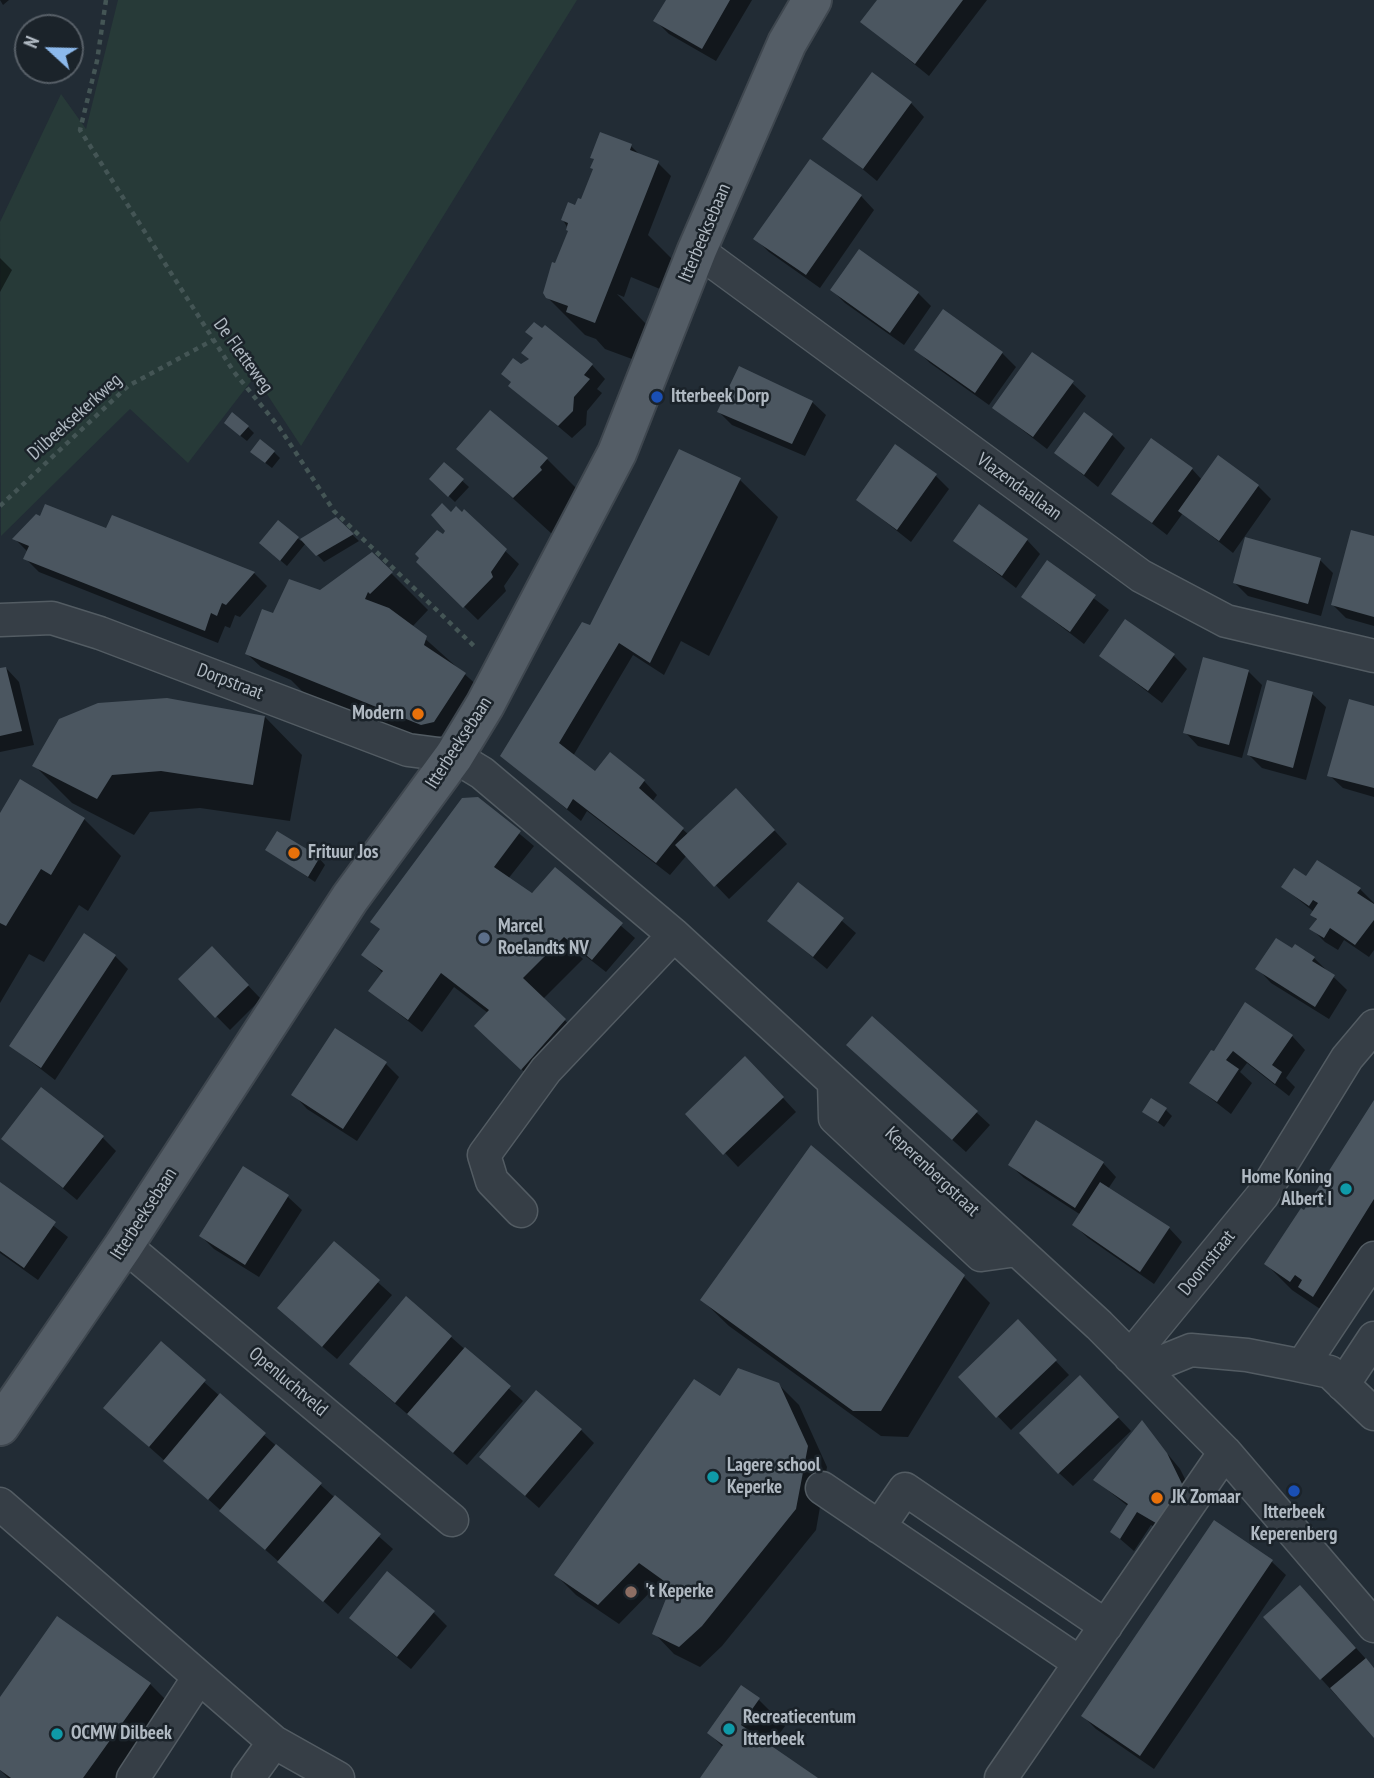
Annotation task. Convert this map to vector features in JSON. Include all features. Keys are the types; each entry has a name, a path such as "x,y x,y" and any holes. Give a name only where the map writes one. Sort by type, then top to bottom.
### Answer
{"main road":[{"name":"Itterbeeksebaan","path":"0,1426 124,1245 351,898 454,757 502,673 617,453 697,250 787,43 812,0"}],"street":[{"name":"Vlazendaallaan","path":"697,250 1141,576 1226,621 1374,656"},
{"name":"Dorpstraat","path":"2,612 52,618 88,629 408,750 454,757"},
{"name":"Keperenbergstraat","path":"454,757 482,773 674,935 1137,1363 1225,1452 1374,1626"},
{"path":"521,1211 492,1181 484,1155 546,1070 674,935"},
{"name":"Doornstraat","path":"1137,1363 1262,1196 1347,1058 1374,1026"},
{"name":"Openluchtveld","path":"124,1245 452,1520"},
{"path":"1302,1366 1374,1258"},
{"path":"1356,1387 1374,1338"},
{"path":"1137,1363 1191,1350 1247,1355 1330,1372 1356,1387 1374,1414"},
{"path":"1002,1778 1225,1452"},
{"path":"822,1488 1080,1663"},
{"path":"879,1527 905,1489 1105,1626"},
{"path":"0,1504 274,1742 338,1778"},
{"path":"133,1778 199,1677"},
{"path":"247,1778 274,1742"}],"path":[{"name":"De Fletteweg","path":"106,0 97,61 80,130 234,373 279,427 334,511 502,673"},
{"name":"Dilbeeksekerkweg","path":"0,506 128,386 214,341"}],"green space":[{"path":"118,0 577,0 301,446 255,376 188,463 130,409 1,536 0,222 61,94 86,129"}],"building":[{"path":"666,0 730,0 702,49 653,21"},
{"path":"877,0 963,0 915,64 860,22"},
{"path":"872,72 912,102 863,169 822,139"},
{"path":"600,132 632,144 630,150 659,161 595,323 566,312 568,306 546,298 543,293 552,262 555,263 568,231 568,223 561,220 568,202 575,205 578,198 581,199 593,169 590,168 594,159 590,158"},
{"path":"810,159 862,195 806,275 753,239"},
{"path":"859,249 919,292 890,333 830,290"},
{"path":"943,309 1003,352 975,393 914,350"},
{"path":"534,322 542,328 545,325 593,364 584,375 590,379 574,397 573,411 558,426 508,386 511,382 501,374 513,358 521,364 529,359 521,353 533,338 525,332"},
{"path":"1032,352 1074,381 1033,437 992,408"},
{"path":"739,366 813,401 792,444 717,412"},
{"path":"490,410 548,458 540,467 542,470 513,498 456,449"},
{"path":"232,412 249,426 240,436 224,423"},
{"path":"1084,412 1113,434 1084,475 1054,453"},
{"path":"1151,438 1193,468 1152,523 1111,494"},
{"path":"260,439 275,451 265,463 250,452"},
{"path":"895,444 937,474 897,530 856,500"},
{"path":"679,449 741,478 650,663 619,643 559,743 595,771 610,752 645,780 639,788 684,828 656,863 573,799 567,809 500,756 582,622 590,625"},
{"path":"1218,455 1259,485 1219,541 1178,511"},
{"path":"444,462 464,479 448,497 429,479"},
{"path":"442,503 451,512 456,506 462,512 464,509 507,549 491,572 493,577 463,608 416,562 419,558 415,554 437,530 443,534 445,531 431,515"},
{"path":"45,504 106,528 112,515 255,572 226,605 222,603 217,616 211,613 205,631 23,559 29,546 12,539 36,514 40,516"},
{"path":"979,504 1028,539 1002,576 953,541"},
{"path":"336,517 354,534 316,556 300,539"},
{"path":"278,520 299,537 280,561 259,543"},
{"path":"1351,530 1374,536 1374,617 1331,605"},
{"path":"1245,537 1321,558 1308,604 1233,583"},
{"path":"372,552 393,572 370,594 368,592 365,599 389,608 427,636 424,645 466,673 434,722 421,725 245,654 262,609 273,613 289,579 320,590"},
{"path":"1047,560 1096,595 1070,632 1021,597"},
{"path":"1125,619 1175,654 1148,691 1099,656"},
{"path":"1203,657 1249,670 1229,745 1183,733"},
{"path":"6,667 22,731 0,736 0,668"},
{"path":"1267,680 1313,692 1293,768 1247,755"},
{"path":"167,698 265,716 253,785 161,771 112,775 97,799 32,766 59,719 98,703"},
{"path":"1349,699 1374,706 1374,788 1327,776"},
{"path":"20,779 85,818 51,875 41,869 6,926 0,923 0,813"},
{"path":"736,788 775,830 714,887 675,845"},
{"path":"478,797 521,831 494,867 532,893 555,867 623,923 592,960 564,937 523,978 566,1019 521,1070 474,1026 489,1010 441,973 408,1020 368,991 383,971 361,955 380,929 370,922 462,798"},
{"path":"277,831 320,857 308,877 265,850"},
{"path":"1317,860 1361,888 1357,893 1374,904 1374,920 1355,945 1330,928 1324,938 1309,929 1317,919 1310,915 1318,903 1313,900 1309,906 1281,887 1294,868 1306,876"},
{"path":"798,882 844,918 813,957 767,921"},
{"path":"84,933 116,955 41,1068 9,1046"},
{"path":"1276,938 1292,948 1295,944 1315,957 1312,961 1335,975 1315,1007 1255,969"},
{"path":"212,946 249,985 215,1018 178,979"},
{"path":"1245,1002 1293,1035 1272,1065 1282,1072 1275,1084 1233,1051 1226,1060 1239,1069 1217,1102 1189,1083 1211,1050 1214,1051"},
{"path":"872,1016 978,1111 952,1140 846,1045"},
{"path":"335,1028 387,1062 343,1129 291,1095"},
{"path":"745,1056 784,1097 723,1155 685,1114"},
{"path":"41,1087 104,1136 63,1188 1,1139"},
{"path":"1151,1098 1167,1108 1158,1122 1142,1112"},
{"name":"Home Koning Albert I","path":"1374,1100 1374,1199 1313,1297 1298,1287 1302,1280 1295,1275 1290,1282 1264,1264 1301,1208 1304,1210"},
{"path":"1036,1120 1104,1162 1075,1208 1008,1165"},
{"path":"811,1145 965,1275 881,1411 853,1411 700,1300"},
{"path":"243,1166 289,1195 245,1265 199,1236"},
{"path":"0,1182 56,1222 24,1268 0,1251"},
{"path":"1100,1182 1170,1227 1140,1272 1072,1225"},
{"path":"334,1241 380,1280 322,1347 277,1308"},
{"path":"406,1296 452,1336 395,1403 349,1364"},
{"path":"1018,1319 1057,1360 996,1418 958,1377"},
{"path":"161,1341 206,1380 149,1447 103,1408"},
{"path":"465,1347 511,1386 453,1453 407,1414"},
{"name":"Lagere school Keperke","path":"738,1368 779,1383 808,1446 796,1509 702,1626 679,1647 652,1634 671,1586 639,1563 598,1605 554,1575 694,1379 720,1396"},
{"path":"1080,1375 1119,1417 1058,1474 1019,1433"},
{"path":"536,1390 582,1429 525,1496 479,1457"},
{"path":"220,1393 266,1433 208,1500 163,1461"},
{"path":"1142,1420 1167,1453 1186,1492 1161,1526 1137,1512 1120,1539 1110,1532 1128,1504 1093,1480"},
{"path":"276,1444 322,1483 265,1550 219,1511"},
{"path":"335,1495 381,1534 323,1602 277,1562"},
{"path":"1214,1520 1273,1560 1140,1756 1081,1716"},
{"path":"387,1571 435,1611 397,1657 349,1618"},
{"path":"1300,1585 1356,1648 1320,1680 1263,1617"},
{"name":"OCMW Dilbeek","path":"57,1616 151,1683 83,1778 11,1778 0,1770 0,1697"},
{"path":"1366,1658 1374,1668 1374,1738 1330,1688"},
{"name":"Recreatiecentum Itterbeek","path":"741,1685 760,1698 741,1725 818,1778 700,1778 723,1745 707,1733"}],"place":[{"name":"Itterbeek Dorp","path":"657,397"},
{"name":"Modern","path":"418,714"},
{"name":"Frituur Jos","path":"294,853"},
{"name":"Marcel Roelandts NV","path":"484,938"},
{"name":"Home Koning Albert I","path":"1346,1189"},
{"name":"Lagere school Keperke","path":"713,1477"},
{"name":"Itterbeek Keperenberg","path":"1294,1491"},
{"name":"JK Zomaar","path":"1157,1498"},
{"name":"'t Keperke","path":"631,1592"},
{"name":"Recreatiecentum Itterbeek","path":"729,1729"},
{"name":"OCMW Dilbeek","path":"57,1734"}]}
